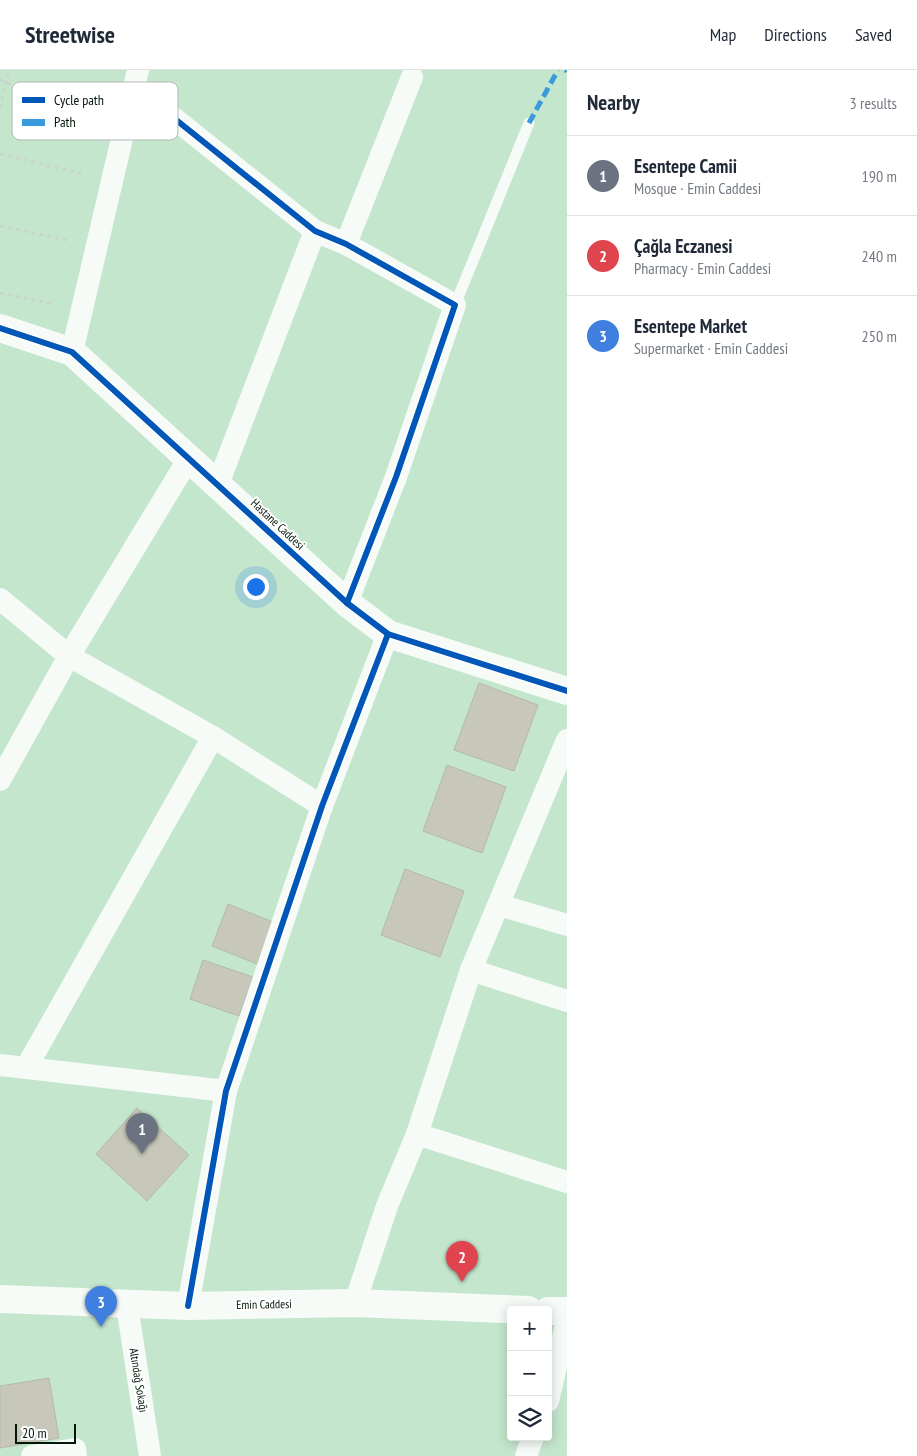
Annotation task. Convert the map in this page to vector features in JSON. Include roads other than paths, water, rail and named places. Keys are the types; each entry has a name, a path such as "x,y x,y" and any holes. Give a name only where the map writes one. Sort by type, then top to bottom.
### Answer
{"street":[{"path":"346,244 412,78"},
{"path":"178,115 314,231 346,244 456,305 396,476 348,603"},
{"path":"72,352 122,140"},
{"path":"218,484 314,231"},
{"name":"Hastane Caddesi","path":"0,328 72,352 348,603 388,634 567,691"},
{"path":"0,780 69,656 189,458"},
{"path":"0,599 69,656 213,737 322,806"},
{"path":"188,1306 226,1091 322,806 388,634"},
{"path":"26,1068 213,737"},
{"path":"355,1303 387,1206 417,1134 471,970 567,740"},
{"path":"499,905 567,925"},
{"path":"471,970 567,1001"},
{"path":"0,1065 226,1091"},
{"path":"417,1134 567,1182"},
{"name":"Emin Caddesi","path":"0,1299 127,1305 188,1306 355,1303 507,1309"},
{"name":"Altındağ Sokağı","path":"127,1305 150,1456"},
{"path":"552,1311 567,1311"},
{"path":"549,1396 567,1321"},
{"path":"526,1456 532,1441"},
{"path":"32,1456 75,1449 76,1456"}],"lane":[{"path":"456,305 529,123"}],"place":[{"name":"Esentepe Camii","path":"142,1154"},
{"name":"Çağla Eczanesi","path":"462,1282"},
{"name":"Esentepe Market","path":"101,1327"}]}
